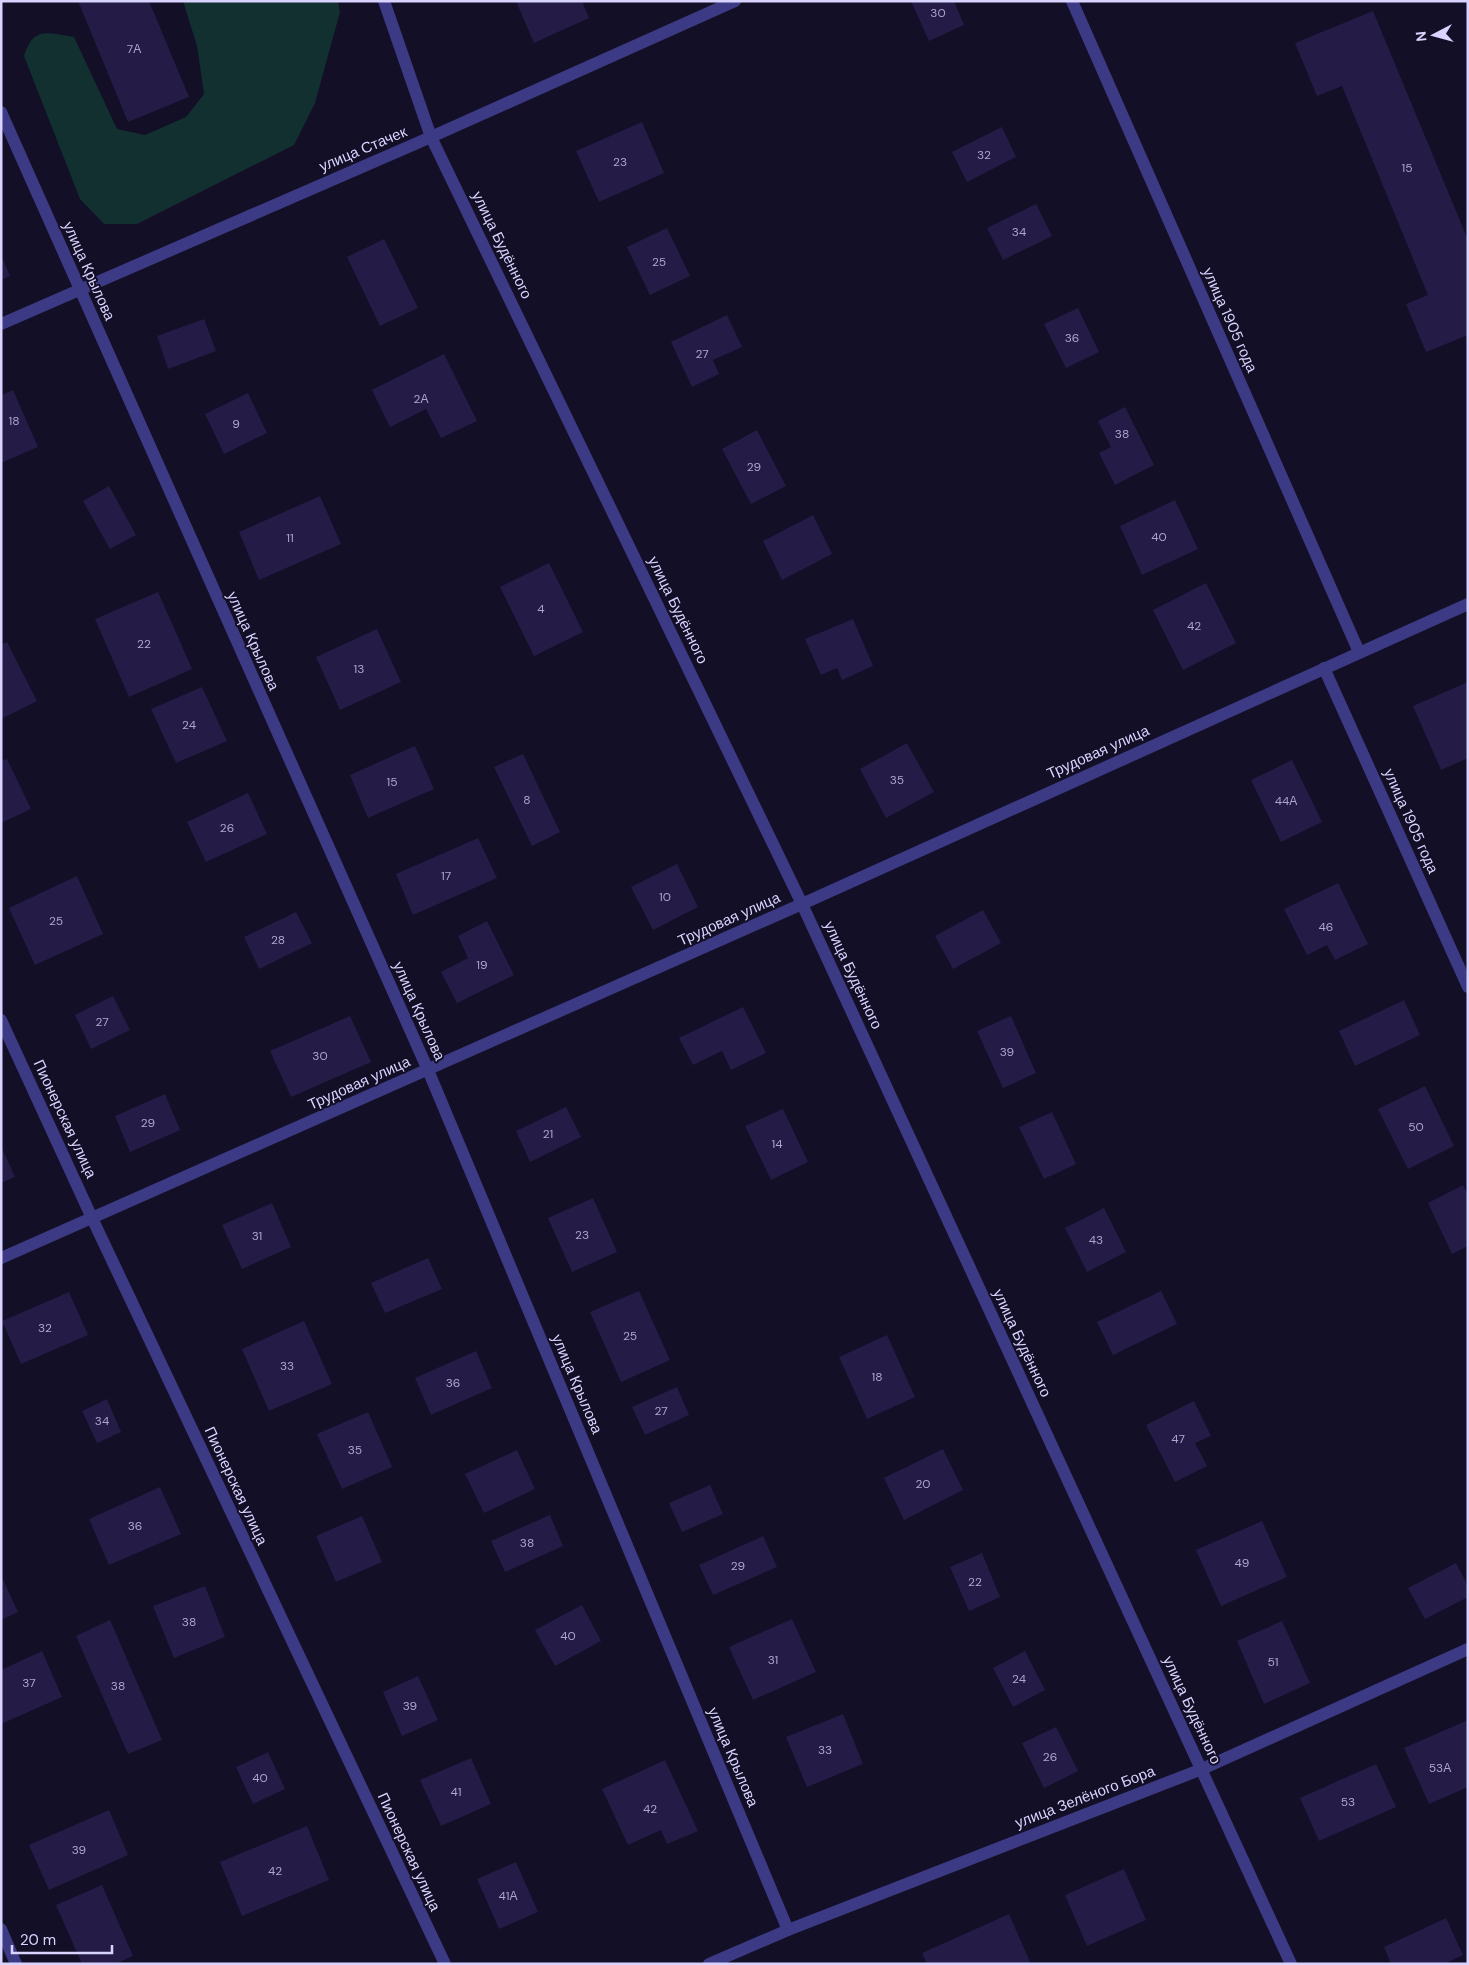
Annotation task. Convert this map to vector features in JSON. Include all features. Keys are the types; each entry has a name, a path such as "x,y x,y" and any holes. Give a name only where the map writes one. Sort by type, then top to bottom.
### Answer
{"street":[{"name":"улица Будённого","path":"384,1 432,137 802,904 1291,1964"},
{"name":"улица Стачек","path":"1,324 432,137 736,1"},
{"name":"улица 1905 года","path":"1072,1 1359,652"},
{"name":"улица Крылова","path":"1,112 428,1070 788,1930"},
{"name":"Трудовая улица","path":"1,1258 802,904 1468,604"},
{"name":"улица 1905 года","path":"1324,668 1468,987"},
{"name":"Пионерская улица","path":"1,1020 92,1218 443,1963"},
{"name":"улица Зелёного Бора","path":"709,1964 788,1930 1202,1769 1468,1649"},
{"path":"1,1929 16,1964"}],"green space":[{"path":"183,1 338,1 340,12 315,103 294,145 137,224 104,224 80,199 24,56 28,46 37,36 49,33 74,37 117,129 145,135 186,117 204,94 197,46"}],"building":[{"path":"78,1 149,1 189,97 128,122"},
{"path":"516,1 582,1 589,18 534,43"},
{"path":"911,1 954,1 964,25 929,41"},
{"path":"1373,11 1468,240 1468,335 1426,352 1406,304 1428,295 1342,86 1317,96 1295,43"},
{"path":"642,122 664,173 599,202 576,151"},
{"path":"1002,127 1016,157 967,182 952,152"},
{"path":"1036,204 1052,236 1003,260 987,228"},
{"path":"667,228 690,276 650,295 627,247"},
{"path":"384,239 418,308 380,326 347,257"},
{"path":"1,255 10,276 1,280"},
{"path":"1078,308 1099,352 1066,368 1044,324"},
{"path":"727,315 742,347 713,360 719,374 692,387 671,342"},
{"path":"204,319 216,351 168,369 157,336"},
{"path":"444,354 477,421 441,438 426,409 390,427 372,390"},
{"path":"13,390 38,447 1,463 1,395"},
{"path":"248,393 267,433 224,454 205,414"},
{"path":"1125,407 1154,465 1115,485 1099,453 1111,447 1098,421"},
{"path":"757,430 786,486 751,504 722,449"},
{"path":"109,486 136,535 110,549 83,501"},
{"path":"320,496 341,544 259,580 239,532"},
{"path":"1175,500 1198,549 1142,575 1120,526"},
{"path":"813,515 832,554 782,580 763,541"},
{"path":"549,563 583,632 534,656 500,587"},
{"path":"1206,583 1236,643 1183,670 1153,610"},
{"path":"158,592 192,669 129,697 95,619"},
{"path":"853,619 873,666 842,680 837,668 821,675 805,639"},
{"path":"377,629 401,682 340,710 316,657"},
{"path":"7,642 37,701 1,719 1,645"},
{"path":"1468,682 1468,758 1441,770 1413,706"},
{"path":"202,687 227,741 176,763 151,709"},
{"path":"907,743 934,792 886,818 860,769"},
{"path":"415,746 434,789 368,818 350,775"},
{"path":"523,754 560,832 532,846 494,767"},
{"path":"7,759 31,809 1,823 1,761"},
{"path":"1292,760 1322,822 1281,842 1251,780"},
{"path":"248,793 267,834 206,862 187,822"},
{"path":"478,838 497,878 413,915 396,874"},
{"path":"677,864 698,907 653,930 631,887"},
{"path":"77,876 103,934 35,965 9,908"},
{"path":"1338,883 1368,944 1335,960 1327,945 1307,955 1284,909"},
{"path":"983,910 1001,943 953,969 935,936"},
{"path":"296,912 312,943 259,969 244,937"},
{"path":"487,921 514,975 457,1003 441,972 468,958 458,936"},
{"path":"113,996 130,1030 91,1049 75,1015"},
{"path":"1404,1000 1420,1035 1355,1066 1339,1031"},
{"path":"743,1007 766,1053 731,1070 722,1051 693,1065 679,1038"},
{"path":"350,1016 371,1062 291,1097 270,1051"},
{"path":"1011,1016 1036,1073 1003,1088 977,1031"},
{"path":"1425,1086 1454,1146 1408,1169 1378,1109"},
{"path":"165,1094 180,1130 130,1152 115,1116"},
{"path":"566,1107 581,1137 530,1162 516,1131"},
{"path":"783,1109 808,1162 771,1180 745,1126"},
{"path":"1052,1112 1076,1164 1044,1179 1019,1127"},
{"path":"1,1146 15,1177 1,1183"},
{"path":"1463,1185 1468,1195 1468,1246 1452,1254 1428,1203"},
{"path":"593,1198 617,1252 572,1272 548,1218"},
{"path":"272,1203 291,1247 242,1269 222,1225"},
{"path":"1104,1208 1126,1252 1087,1272 1065,1228"},
{"path":"428,1258 442,1289 385,1313 371,1283"},
{"path":"639,1291 670,1360 621,1382 590,1312"},
{"path":"1161,1291 1177,1324 1113,1355 1097,1322"},
{"path":"69,1292 88,1335 21,1364 2,1321"},
{"path":"304,1321 332,1384 269,1411 242,1349"},
{"path":"887,1335 915,1397 867,1419 839,1357"},
{"path":"476,1351 492,1388 431,1415 415,1378"},
{"path":"677,1387 689,1415 645,1435 632,1407"},
{"path":"107,1399 121,1432 97,1443 82,1411"},
{"path":"1194,1401 1211,1436 1195,1443 1207,1466 1175,1482 1146,1425"},
{"path":"368,1412 392,1467 342,1489 317,1434"},
{"path":"943,1449 963,1490 904,1520 884,1478"},
{"path":"517,1450 535,1489 484,1513 465,1474"},
{"path":"710,1485 723,1514 682,1532 669,1503"},
{"path":"160,1487 181,1534 109,1565 89,1519"},
{"path":"550,1515 563,1546 505,1572 491,1541"},
{"path":"362,1516 382,1562 336,1582 316,1536"},
{"path":"1262,1521 1287,1577 1221,1606 1196,1550"},
{"path":"763,1536 777,1567 713,1595 699,1565"},
{"path":"982,1553 1000,1597 969,1611 950,1567"},
{"path":"1456,1563 1468,1586 1468,1597 1425,1619 1408,1588"},
{"path":"1,1575 18,1612 1,1620"},
{"path":"205,1586 225,1637 174,1658 153,1606"},
{"path":"582,1605 601,1641 555,1666 535,1630"},
{"path":"792,1619 816,1672 753,1700 729,1647"},
{"path":"110,1620 162,1740 128,1754 76,1636"},
{"path":"1282,1621 1310,1683 1264,1704 1237,1641"},
{"path":"42,1651 62,1697 1,1724 1,1670"},
{"path":"1025,1651 1045,1690 1013,1707 993,1668"},
{"path":"418,1676 438,1720 402,1736 383,1692"},
{"path":"843,1714 863,1764 807,1787 786,1737"},
{"path":"1468,1720 1468,1787 1429,1804 1404,1748"},
{"path":"1056,1727 1078,1771 1044,1788 1022,1743"},
{"path":"268,1752 285,1789 253,1804 236,1767"},
{"path":"471,1758 491,1804 441,1826 420,1780"},
{"path":"665,1760 698,1831 667,1844 661,1830 628,1845 602,1789"},
{"path":"1376,1764 1396,1807 1319,1841 1300,1798"},
{"path":"109,1810 128,1855 49,1890 29,1845"},
{"path":"307,1826 329,1880 242,1916 220,1862"},
{"path":"516,1862 538,1912 499,1929 477,1879"},
{"path":"1124,1869 1146,1920 1087,1946 1065,1895"},
{"path":"102,1885 133,1956 115,1964 82,1964 56,1905"},
{"path":"1009,1914 1031,1964 927,1964 922,1953"},
{"path":"1446,1918 1463,1955 1444,1964 1391,1964 1384,1947"}]}
